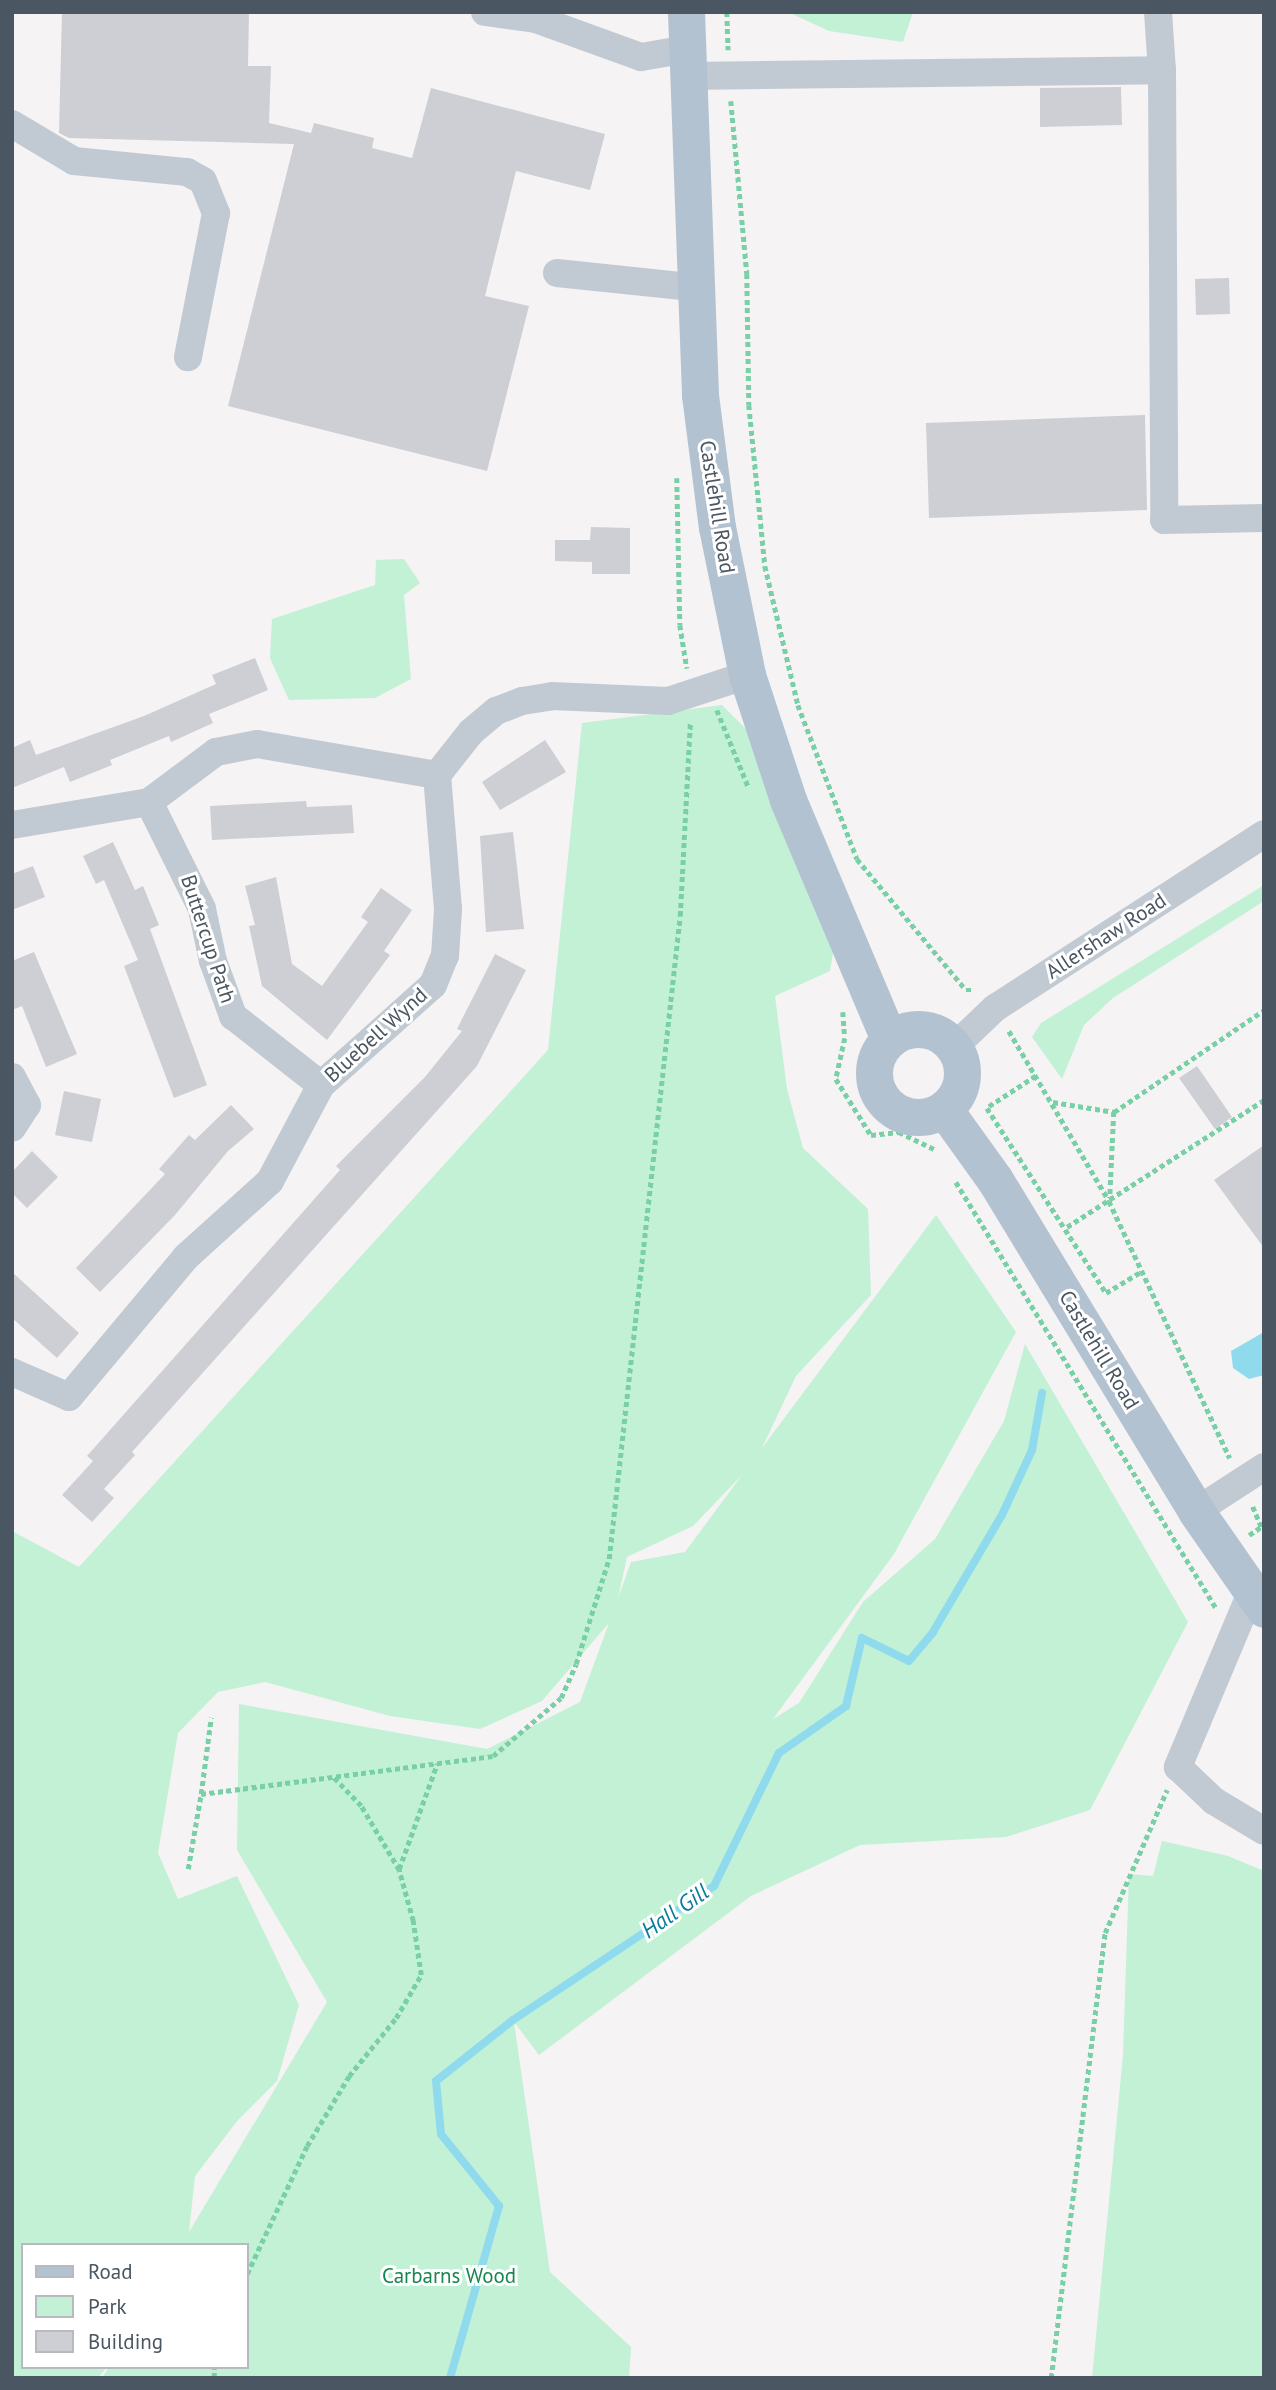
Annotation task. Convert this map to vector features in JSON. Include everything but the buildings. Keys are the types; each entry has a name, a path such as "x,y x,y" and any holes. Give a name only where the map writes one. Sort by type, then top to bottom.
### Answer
{"main road":[{"name":"Castlehill Road","path":"686,12 699,288 701,395 713,501 747,675 788,800 889,1039"},
{"name":"Castlehill Road","path":"864,978 940,1038"},
{"path":"908,1029 940,1038 961,1061 960,1088 944,1109 934,1115 909,1116 887,1104 874,1083 873,1068 889,1039 908,1029"},
{"name":"Castlehill Road","path":"944,1109 995,1180 1196,1511 1257,1601"}],"street":[{"path":"485,12 536,19 641,57 688,63 728,74 1163,70"},
{"path":"1158,12 1163,70 1164,520 1264,518"},
{"path":"12,124 74,161 187,172 203,181 216,214 188,357"},
{"path":"557,273 699,288"},
{"path":"12,825 149,802 216,752 257,744 437,775 471,732 496,711 522,701 552,696 668,701 747,675"},
{"name":"Bluebell Wynd","path":"12,1372 69,1397 187,1257 270,1181 321,1085 433,985 445,956 448,909 437,775"},
{"name":"Buttercup Path","path":"149,802 202,909 213,961 233,1016 321,1085"},
{"name":"Allershaw Road","path":"940,1038 995,1008 1264,834"},
{"path":"12,1077 27,1105 12,1128"},
{"path":"1196,1511 1252,1474"},
{"name":"Castlehill Road","path":"1178,1767 1257,1601"},
{"path":"1178,1767 1214,1801 1264,1831"}],"path":[{"path":"727,12 728,74 747,274 748,405 765,566 798,705 857,859 966,990 992,991 995,1008 1109,1201 1142,1271 1252,1474 1261,1527 1223,1551"},
{"path":"201,1794 493,1756 561,1698 609,1559 680,916 691,693 680,625 680,530"},
{"path":"1052,1102 1114,1112 1264,1010"},
{"path":"1036,1076 987,1108 1067,1227 1106,1293 1142,1271"},
{"path":"1067,1227 1264,1100"},
{"path":"1109,1201 1114,1112"},
{"path":"188,1868 211,1718"},
{"path":"399,1870 437,1764"},
{"path":"1051,2378 1105,1933 1178,1767"},
{"path":"248,2272 307,2146 349,2076 396,2018 421,1975 414,1921 399,1870 360,1805 332,1777"}],"green space":[{"path":"788,12 913,12 903,42 829,31"},
{"path":"404,559 420,583 404,595 411,679 375,698 289,700 270,658 272,619 375,585 376,560"},
{"name":"Carbarns Wood","path":"722,705 747,730 836,935 830,971 775,996 787,1089 803,1148 868,1209 871,1295 796,1376 762,1448 936,1215 1016,1332 894,1554 773,1719 799,1703 863,1602 935,1539 1004,1421 1025,1344 1188,1622 1090,1810 1006,1837 860,1845 751,1896 539,2055 514,2022 550,2272 631,2347 629,2378 102,2378 108,2369 248,2369 248,2243 21,2243 21,2369 105,2369 98,2378 12,2378 12,1531 79,1567 548,1050 582,723","holes":["742,1475 685,1552 631,1562 618,1598 627,1557 693,1526","609,1623 580,1702 487,1749 239,1704 237,1850 327,2002 189,2232 195,2176 238,2120 277,2081 299,2005 237,1876 178,1899 158,1853 178,1733 218,1692 265,1682 390,1716 480,1729 542,1701"]},
{"path":"1264,885 1264,901 1113,998 1084,1025 1062,1079 1032,1037 1041,1023"},
{"path":"1162,1841 1228,1856 1264,1871 1264,2378 1092,2378 1123,2055 1129,1874 1153,1876"}],"water":[{"path":"1264,1332 1264,1375 1249,1379 1233,1368 1231,1351"}],"waterway":[{"name":"Hall Gill","path":"450,2378 499,2206 441,2134 436,2081 513,2020 714,1886 779,1753 846,1706 862,1638 909,1661 933,1632 1002,1515 1032,1450 1042,1393"}]}
